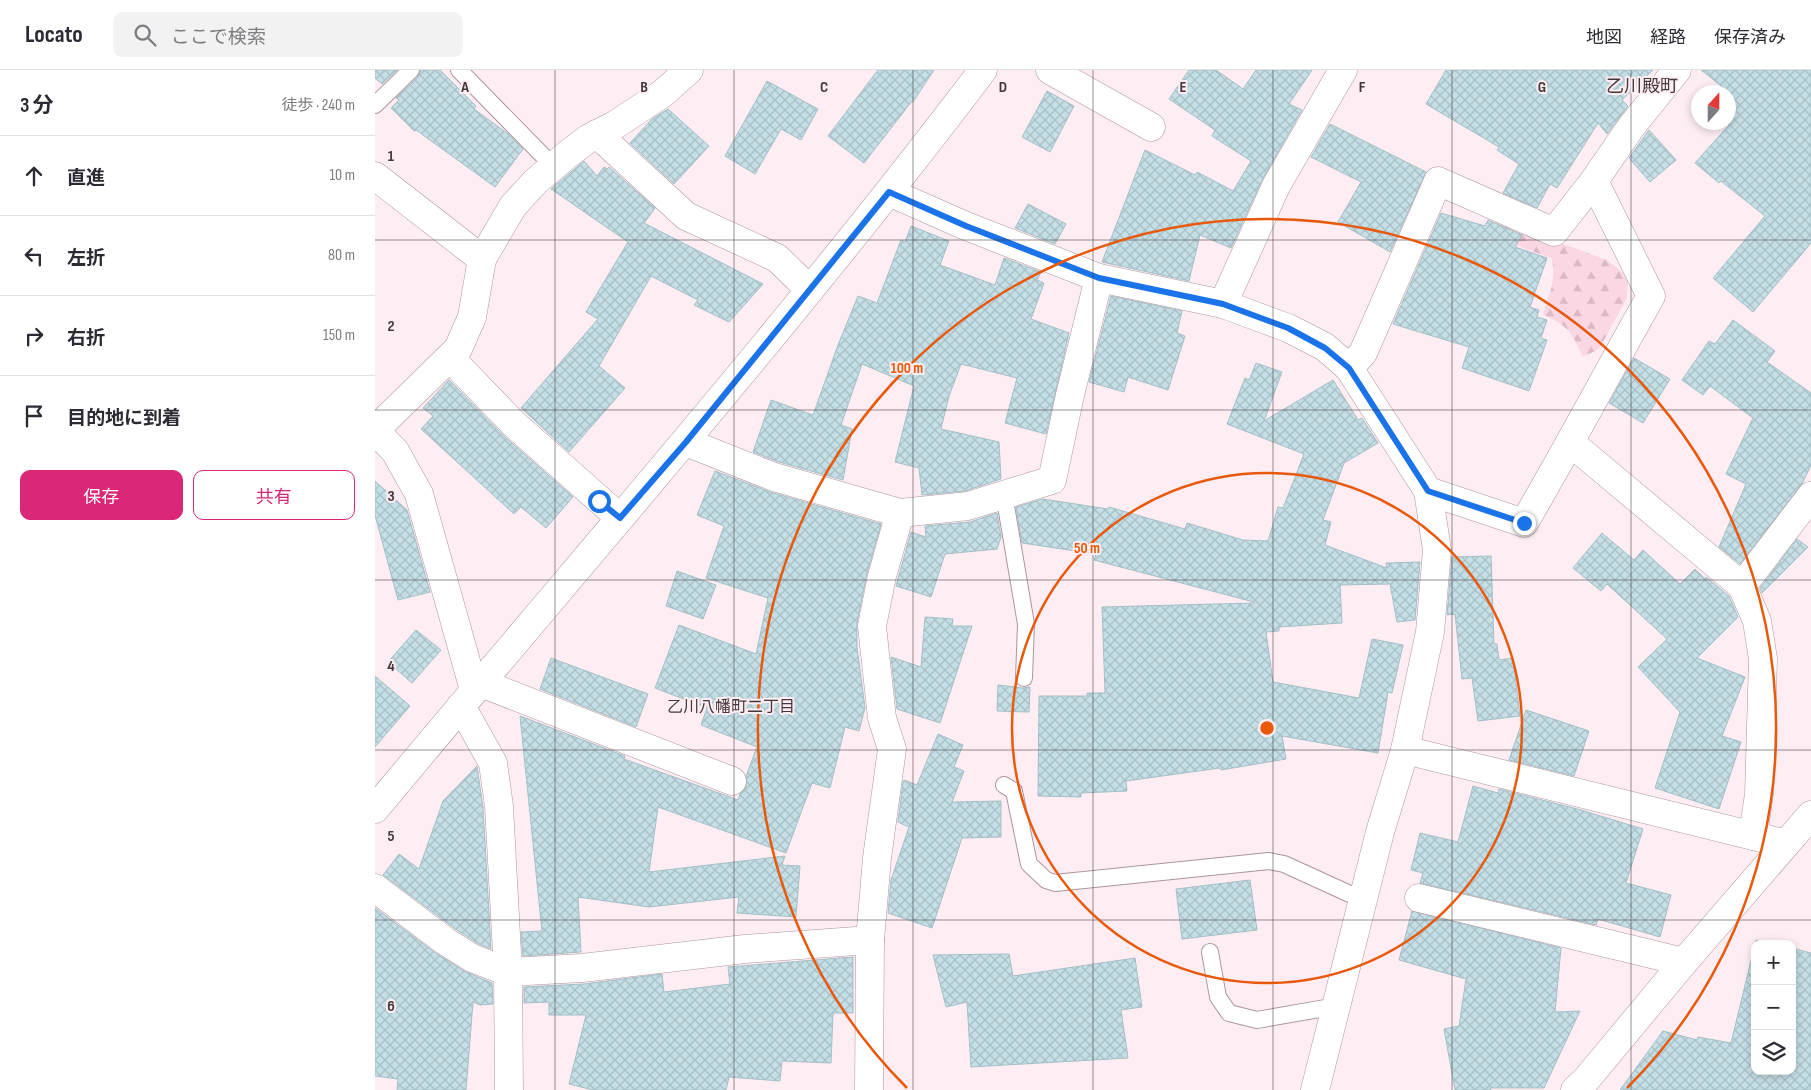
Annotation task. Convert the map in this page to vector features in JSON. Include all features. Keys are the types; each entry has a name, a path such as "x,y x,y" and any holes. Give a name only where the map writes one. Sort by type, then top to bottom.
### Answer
{"street":[{"path":"509,1090 508,972 502,848 493,763 472,693 419,494 395,452 375,430 458,349 472,317 483,259 513,206 536,181 589,138 615,125 662,94 689,70"},
{"path":"375,809 686,442 889,192 983,70"},
{"path":"1050,70 1151,127"},
{"path":"1223,304 1277,186 1343,70"},
{"path":"1349,368 1363,353 1438,181 1554,232 1631,127 1677,70"},
{"path":"597,134 686,216 777,258 810,290"},
{"path":"375,176 483,259"},
{"path":"1428,491 1524,523 1571,443 1582,419 1651,296 1593,181"},
{"path":"889,192 966,226 1099,278 1223,304 1288,328 1325,348 1349,368 1428,491 1437,550 1430,632 1405,750 1380,832 1315,1090"},
{"path":"686,442 774,477 900,513 968,506 1052,480 1070,395 1099,278"},
{"path":"450,358 514,424 620,518"},
{"path":"1571,443 1742,586 1757,621 1763,659 1759,794 1753,836"},
{"path":"1742,586 1811,496"},
{"path":"869,1090 870,940 877,858 893,749 882,718 872,626 882,576 900,513"},
{"path":"472,693 732,781"},
{"path":"1405,750 1787,844"},
{"path":"1575,1090 1585,1081 1684,962 1811,815"},
{"path":"375,888 445,941 472,958 508,972 582,968 745,950 870,940"},
{"path":"1419,898 1684,962"}],"lane":[{"path":"375,105 411,70"},
{"path":"459,70 553,166"},
{"path":"1004,494 1026,624 1024,678"},
{"path":"1003,786 1014,791 1029,864 1046,880 1055,883 1269,861 1284,864 1363,900"},
{"path":"1210,952 1218,997 1229,1013 1257,1020 1337,1006"}],"green space":[{"path":"1498,220 1607,260 1622,272 1628,282 1627,298 1599,349 1583,357 1576,342 1564,326 1543,315 1553,280 1551,258 1493,237"}],"building":[{"path":"375,70 397,70 382,84 375,78"},
{"path":"421,70 440,70 476,106 474,109 508,134 523,149 495,187 416,130 414,131 391,108 399,100 396,98 418,77"},
{"path":"878,70 934,70 913,102 864,163 828,136"},
{"path":"1189,70 1216,70 1243,89 1256,70 1312,70 1289,104 1302,110 1262,180 1231,248 1200,235 1189,281 1102,262 1145,150 1195,175 1197,172 1233,191 1251,161 1212,136 1215,130 1169,99"},
{"path":"1446,70 1653,70 1622,100 1628,106 1607,134 1598,123 1557,188 1550,184 1537,208 1503,193 1519,164 1497,150 1499,147 1426,104"},
{"path":"1701,70 1811,70 1811,243 1753,312 1713,278 1765,216 1695,163 1725,130 1736,130 1736,85 1720,85"},
{"path":"767,81 818,109 801,140 781,129 755,174 725,156"},
{"path":"1047,91 1074,106 1050,152 1022,137"},
{"path":"668,109 709,146 674,184 630,143 652,119"},
{"path":"1330,124 1426,172 1390,252 1338,222 1361,182 1311,157"},
{"path":"1649,130 1676,160 1650,182 1629,158"},
{"path":"584,161 597,176 604,167 607,169 609,167 655,208 644,223 763,284 729,322 694,305 698,300 651,276 599,366 625,388 569,452 521,408 598,319 586,312 628,242 551,189"},
{"path":"1028,204 1066,224 1055,244 1015,228"},
{"path":"1441,213 1485,226 1488,220 1522,235 1515,247 1547,258 1530,307 1539,310 1537,317 1547,320 1541,338 1547,340 1529,391 1462,368 1469,347 1393,324"},
{"path":"911,226 949,241 940,265 995,285 1004,258 1041,272 1037,280 1044,283 1031,319 1069,333 1046,434 1005,423 1017,378 961,364 949,396 941,429 999,442 1001,479 965,491 922,495 919,468 895,462 914,386 862,364 841,425 852,429 843,480 779,462 753,452 771,400 813,415 858,296 877,303 901,240 905,242"},
{"path":"1111,296 1182,311 1177,333 1185,336 1168,390 1128,377 1124,392 1089,382"},
{"path":"1733,320 1775,351 1767,362 1811,393 1811,465 1802,484 1740,564 1719,547 1746,484 1726,474 1753,418 1710,386 1703,395 1682,380 1709,341 1715,344"},
{"path":"1634,358 1670,379 1643,423 1609,403"},
{"path":"1256,363 1282,372 1264,421 1333,380 1358,420 1362,418 1378,443 1344,463 1323,520 1331,522 1325,545 1387,568 1386,563 1420,562 1415,620 1397,622 1390,584 1340,585 1342,623 1279,627 1279,631 1266,632 1273,682 1359,698 1372,639 1403,645 1392,693 1388,692 1378,753 1282,736 1286,759 1221,770 1220,768 1126,781 1127,791 1081,793 1081,797 1038,796 1039,696 1087,696 1087,693 1105,693 1102,607 1254,602 1094,560 1096,554 1022,543 1016,507 1043,499 1108,509 1109,507 1185,529 1187,523 1243,540 1268,541 1278,507 1283,508 1304,454 1227,424 1245,378 1249,380"},
{"path":"449,380 504,436 573,497 546,528 521,507 514,514 421,429 433,416 423,408"},
{"path":"715,471 770,492 881,524 867,573 857,623 857,647 865,708 859,731 845,727 830,788 812,783 786,853 658,807 649,872 785,856 782,865 800,866 796,917 737,913 739,897 649,907 578,897 581,952 523,956 521,932 542,931 520,716 625,756 624,759 738,800 746,787 746,776 757,747 701,725 707,708 655,688 679,625 756,654 768,598 706,578 724,526 697,515"},
{"path":"375,481 407,510 430,592 398,600 375,515"},
{"path":"997,513 1001,537 997,549 945,554 931,597 896,586 911,532 926,537 925,526 970,522"},
{"path":"1602,533 1634,560 1643,550 1680,584 1695,569 1705,579 1706,577 1729,596 1738,617 1697,658 1745,677 1722,736 1741,742 1719,809 1655,788 1680,712 1638,667 1667,639 1607,584 1601,591 1573,568"},
{"path":"1797,539 1808,547 1762,593 1760,588"},
{"path":"1491,556 1494,644 1497,644 1499,660 1513,658 1520,716 1478,721 1472,678 1462,679 1455,614 1447,615 1452,557"},
{"path":"677,571 716,585 703,619 666,606"},
{"path":"925,617 953,619 952,626 972,626 940,723 897,709 891,657 921,667"},
{"path":"416,630 441,650 412,683 388,662"},
{"path":"551,658 648,694 636,727 540,689"},
{"path":"375,676 410,706 375,747"},
{"path":"998,685 1030,687 1029,712 997,711"},
{"path":"1526,710 1589,731 1574,776 1509,760"},
{"path":"938,734 963,745 954,767 964,771 952,802 1001,801 1001,837 962,838 932,928 888,913 891,880 909,827 898,822 903,782 904,780 917,785"},
{"path":"477,766 483,808 491,949 479,944 454,928 383,875 399,854 419,869 443,801"},
{"path":"1473,786 1498,793 1499,789 1581,810 1643,829 1626,883 1671,895 1660,937 1598,919 1596,925 1420,883 1423,873 1411,870 1420,833 1458,842"},
{"path":"1250,880 1257,930 1182,939 1176,889"},
{"path":"375,908 437,954 464,971 492,983 493,1004 480,1005 473,1002 466,1090 397,1090 398,1079 375,1076"},
{"path":"1412,911 1561,948 1555,1012 1580,1011 1544,1088 1455,1090 1444,1029 1459,1026 1466,979 1399,960"},
{"path":"1796,949 1811,953 1811,1090 1620,1090 1663,1031 1697,1040 1698,1037 1731,1043 1751,960 1751,1075 1796,1075"},
{"path":"1009,954 1013,976 1135,958 1142,1007 1121,1010 1128,1058 971,1067 967,1002 946,1007 933,955"},
{"path":"853,957 853,1013 833,1013 831,1063 782,1061 780,1081 729,1077 726,1090 593,1090 569,1084 586,1015 549,1015 549,1002 524,1003 524,987 584,984 662,974 664,992 730,984 728,967"}],"district":[{"name":"乙川殿町","path":"1642,86"},
{"name":"乙川八幡町二丁目","path":"731,706"}],"route":[{"path":"599,501 620,518 686,442 889,192 966,226 1099,278 1223,304 1288,328 1325,348 1349,368 1428,491 1524,523"}]}
